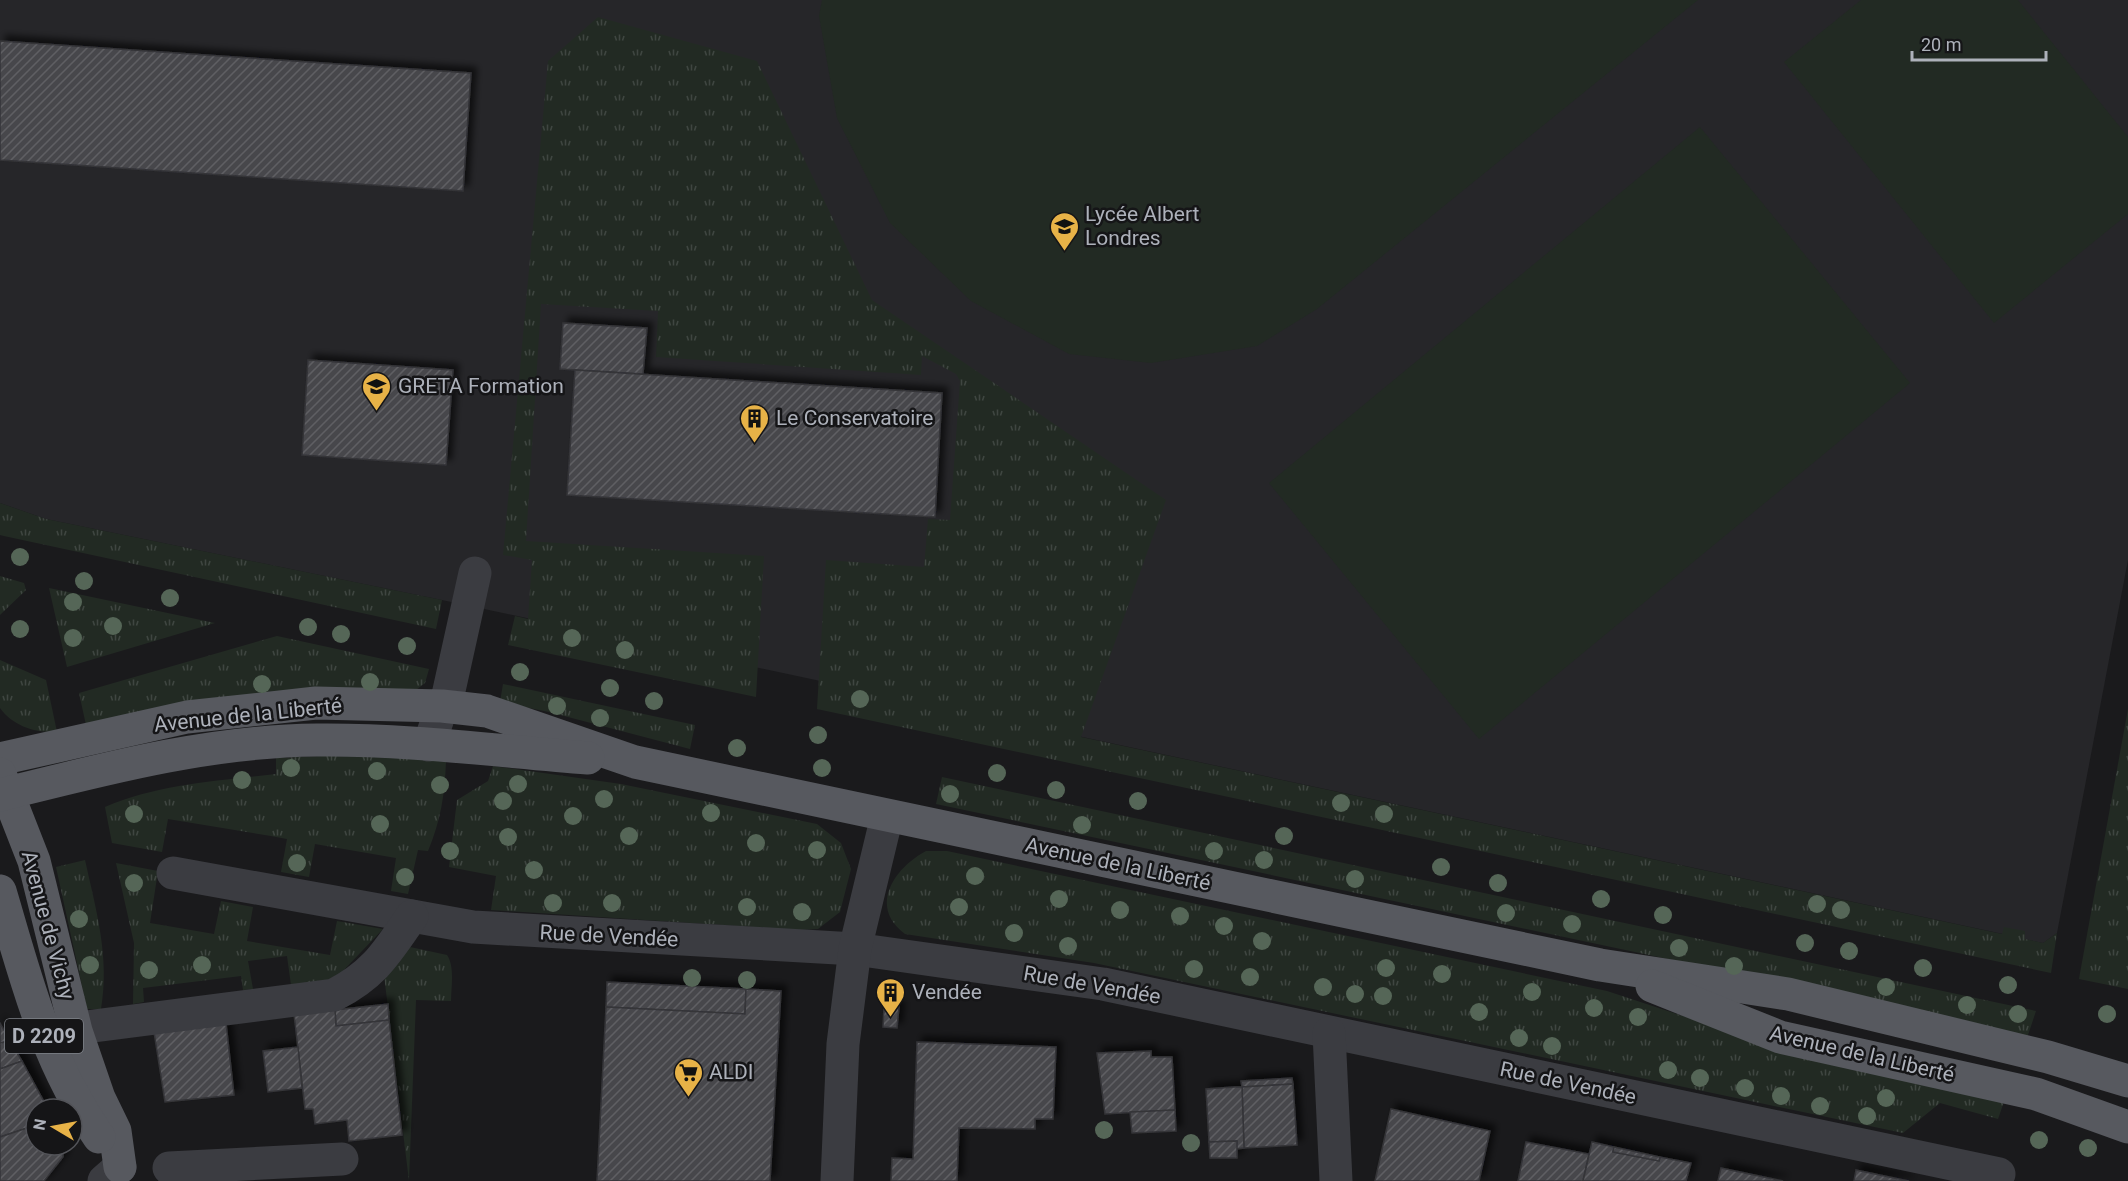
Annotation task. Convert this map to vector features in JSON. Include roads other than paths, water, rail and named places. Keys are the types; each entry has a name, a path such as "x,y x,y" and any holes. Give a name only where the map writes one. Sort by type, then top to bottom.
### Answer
{"main road":[{"name":"Avenue de la Liberté","path":"0,759 187,717 316,703 442,705 487,711 635,762 1600,965 1788,994 2048,1057 2128,1081"},
{"name":"Avenue de la Liberté","path":"3,787 193,751 316,740 429,745 635,762"},
{"name":"Avenue de Vichy","path":"3,787 34,861 76,1031 99,1098 115,1131 117,1176"},
{"name":"Avenue de Vichy","path":"0,891 42,1033 79,1108 117,1176"},
{"name":"Avenue de la Liberté","path":"1600,965 1780,1037 2036,1094 2126,1123"}],"street":[{"path":"429,745 442,705 448,695 475,573"},
{"path":"837,1181 843,1044 855,949 887,816"},
{"name":"Rue de Vendée","path":"173,873 485,928 855,949 1103,984 1999,1174"},
{"path":"42,1033 76,1031 334,995 357,983 374,969 412,916"},
{"path":"1329,1032 1336,1181"},
{"path":"169,1168 342,1159"}],"place":[{"name":"Lycée Albert Londres","path":"1064,252"},
{"name":"GRETA Formation","path":"377,412"},
{"name":"Le Conservatoire","path":"755,444"},
{"name":"Vendée","path":"891,1018"},
{"name":"ALDI","path":"688,1098"}]}
